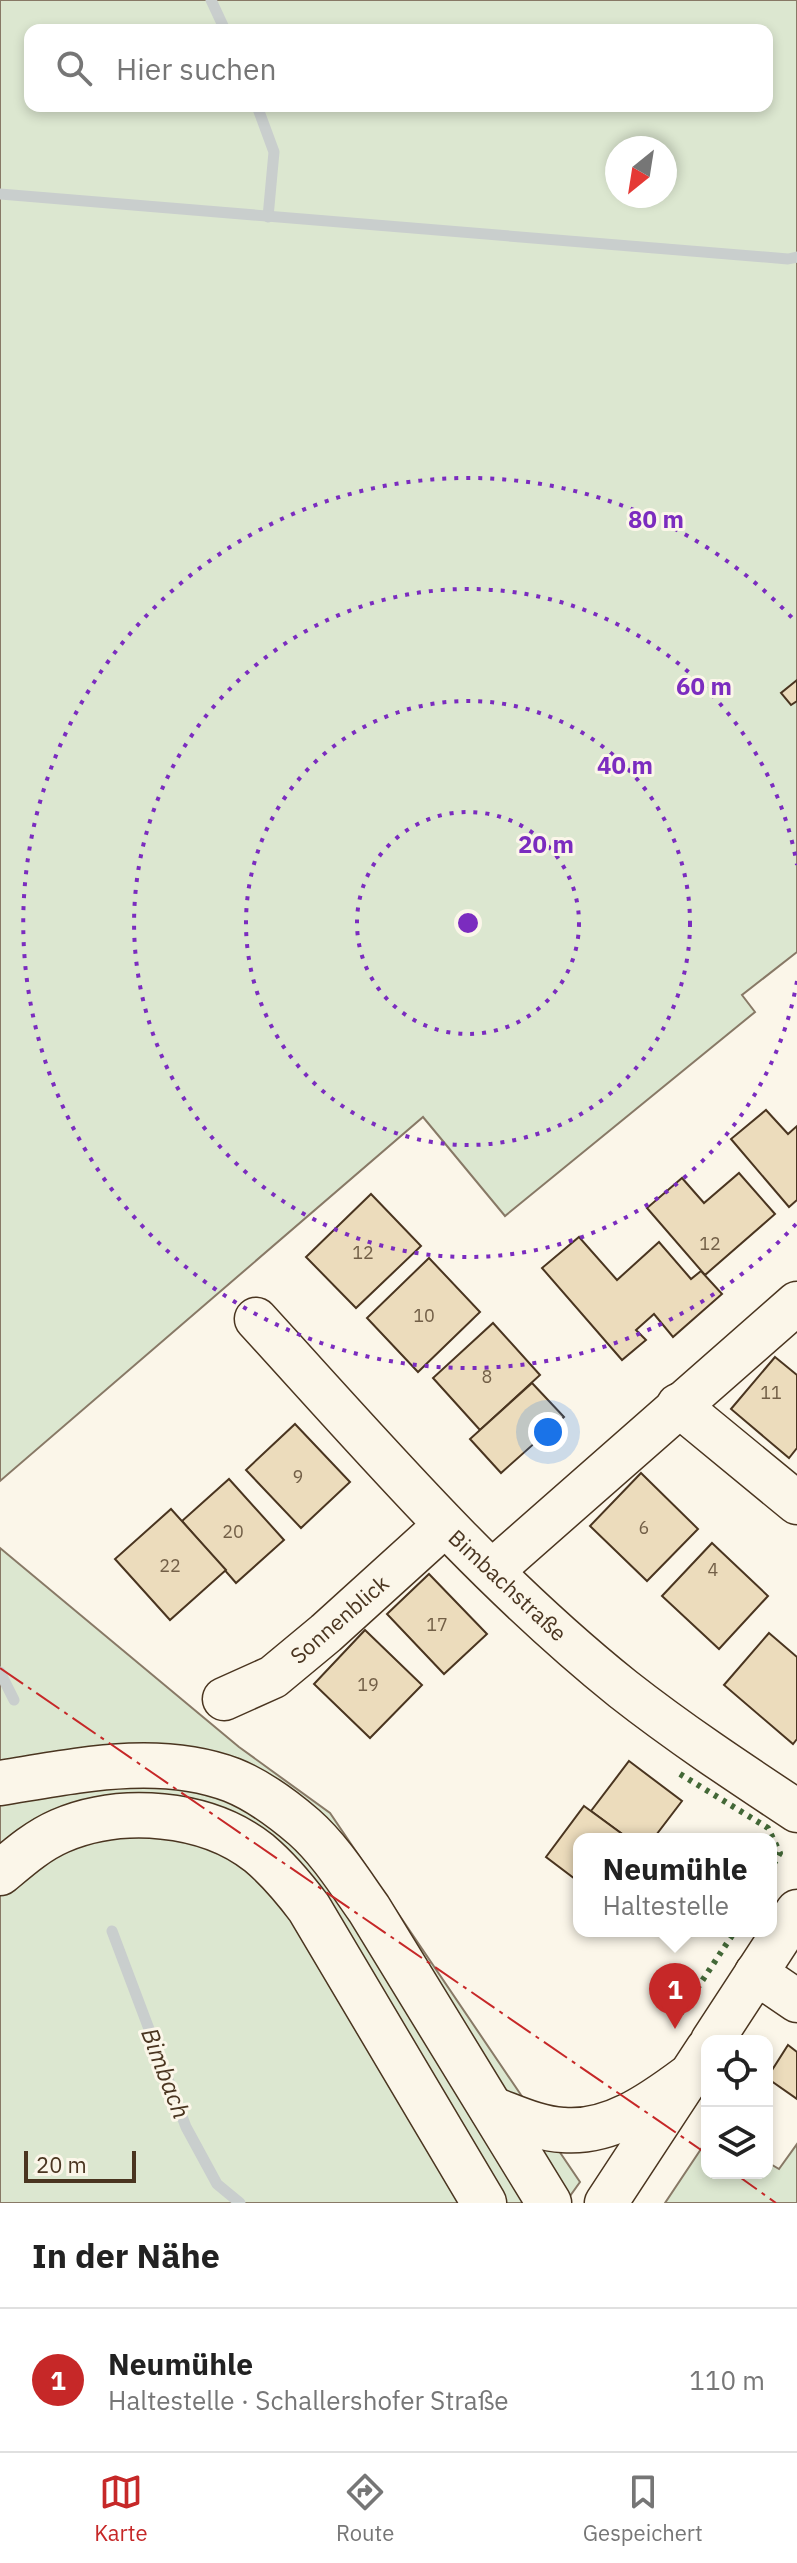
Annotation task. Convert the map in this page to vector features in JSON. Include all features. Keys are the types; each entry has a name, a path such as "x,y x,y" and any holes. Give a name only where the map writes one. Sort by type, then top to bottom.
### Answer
{"main road":[{"path":"0,1783 105,1767 147,1766 187,1770 231,1780 267,1799 305,1828 340,1867 377,1921 549,2203"},
{"path":"0,1873 27,1850 59,1832 108,1818 178,1818 226,1833 258,1852 309,1908 484,2203"},
{"path":"492,2109 540,2126 577,2130 607,2124 634,2114 697,2064"}],"street":[{"path":"492,1571 797,1303"},
{"name":"Bimbachstraße","path":"256,1319 444,1526 492,1571 621,1687 681,1734 797,1811"},
{"path":"678,1405 797,1503"},
{"name":"Sonnenblick","path":"224,1699 273,1677 444,1526"},
{"path":"716,2035 797,1911"},
{"path":"756,1973 797,2001"},
{"path":"606,2203 697,2064"}],"green space":[{"path":"0,0 797,0 797,952 742,995 755,1012 505,1216 423,1117 0,1481"},
{"path":"0,1548 239,1747 330,1813 580,2182 565,2203 0,2203"},
{"path":"797,2144 797,2203 665,2203 701,2149 701,2179 773,2179 773,2166 779,2169"}],"building":[{"path":"797,680 797,701 791,705 781,693"},
{"path":"766,1110 788,1134 797,1126 797,1200 789,1207 731,1139"},
{"path":"739,1173 775,1214 705,1275 647,1208 682,1178 704,1203"},
{"path":"371,1194 421,1246 356,1308 306,1257"},
{"path":"579,1237 617,1280 659,1242 691,1279 701,1271 722,1294 673,1337 654,1314 636,1330 646,1340 622,1360 542,1268"},
{"path":"429,1258 480,1312 418,1372 367,1318"},
{"path":"493,1323 540,1375 480,1430 433,1378"},
{"path":"775,1357 797,1375 797,1448 789,1458 731,1409"},
{"path":"532,1383 564,1417 501,1473 470,1439"},
{"path":"295,1424 350,1482 301,1528 246,1470"},
{"path":"641,1473 698,1529 647,1581 590,1526"},
{"path":"229,1479 284,1540 236,1583 182,1521"},
{"path":"171,1509 226,1570 170,1620 115,1559"},
{"path":"712,1543 768,1596 719,1649 662,1596"},
{"path":"429,1574 487,1634 444,1674 387,1614"},
{"path":"365,1630 422,1685 370,1738 314,1684"},
{"path":"769,1633 797,1657 797,1739 793,1744 724,1685"},
{"path":"629,1761 682,1801 658,1833 621,1833 591,1811"},
{"path":"584,1806 621,1833 573,1833 573,1877 546,1857"},
{"path":"788,2045 797,2052 797,2099 773,2082 773,2069"}],"waterway":[{"path":"211,0 222,24"},
{"path":"259,112 274,152 268,217"},
{"path":"0,194 788,259 797,257"},
{"name":"Bimbach","path":"0,1672 14,1700"},
{"name":"Bimbach","path":"112,1931 186,2127 217,2184 240,2203"}],"hedge":[{"path":"680,1774 768,1828 770,1833"},
{"path":"777,1847 780,1853 777,1858"},
{"path":"675,2022 731,1937"}],"power":[{"path":"0,1668 701,2150"},
{"path":"742,2179 776,2203"}],"place":[{"name":"Neumühle","path":"675,2029"}]}
